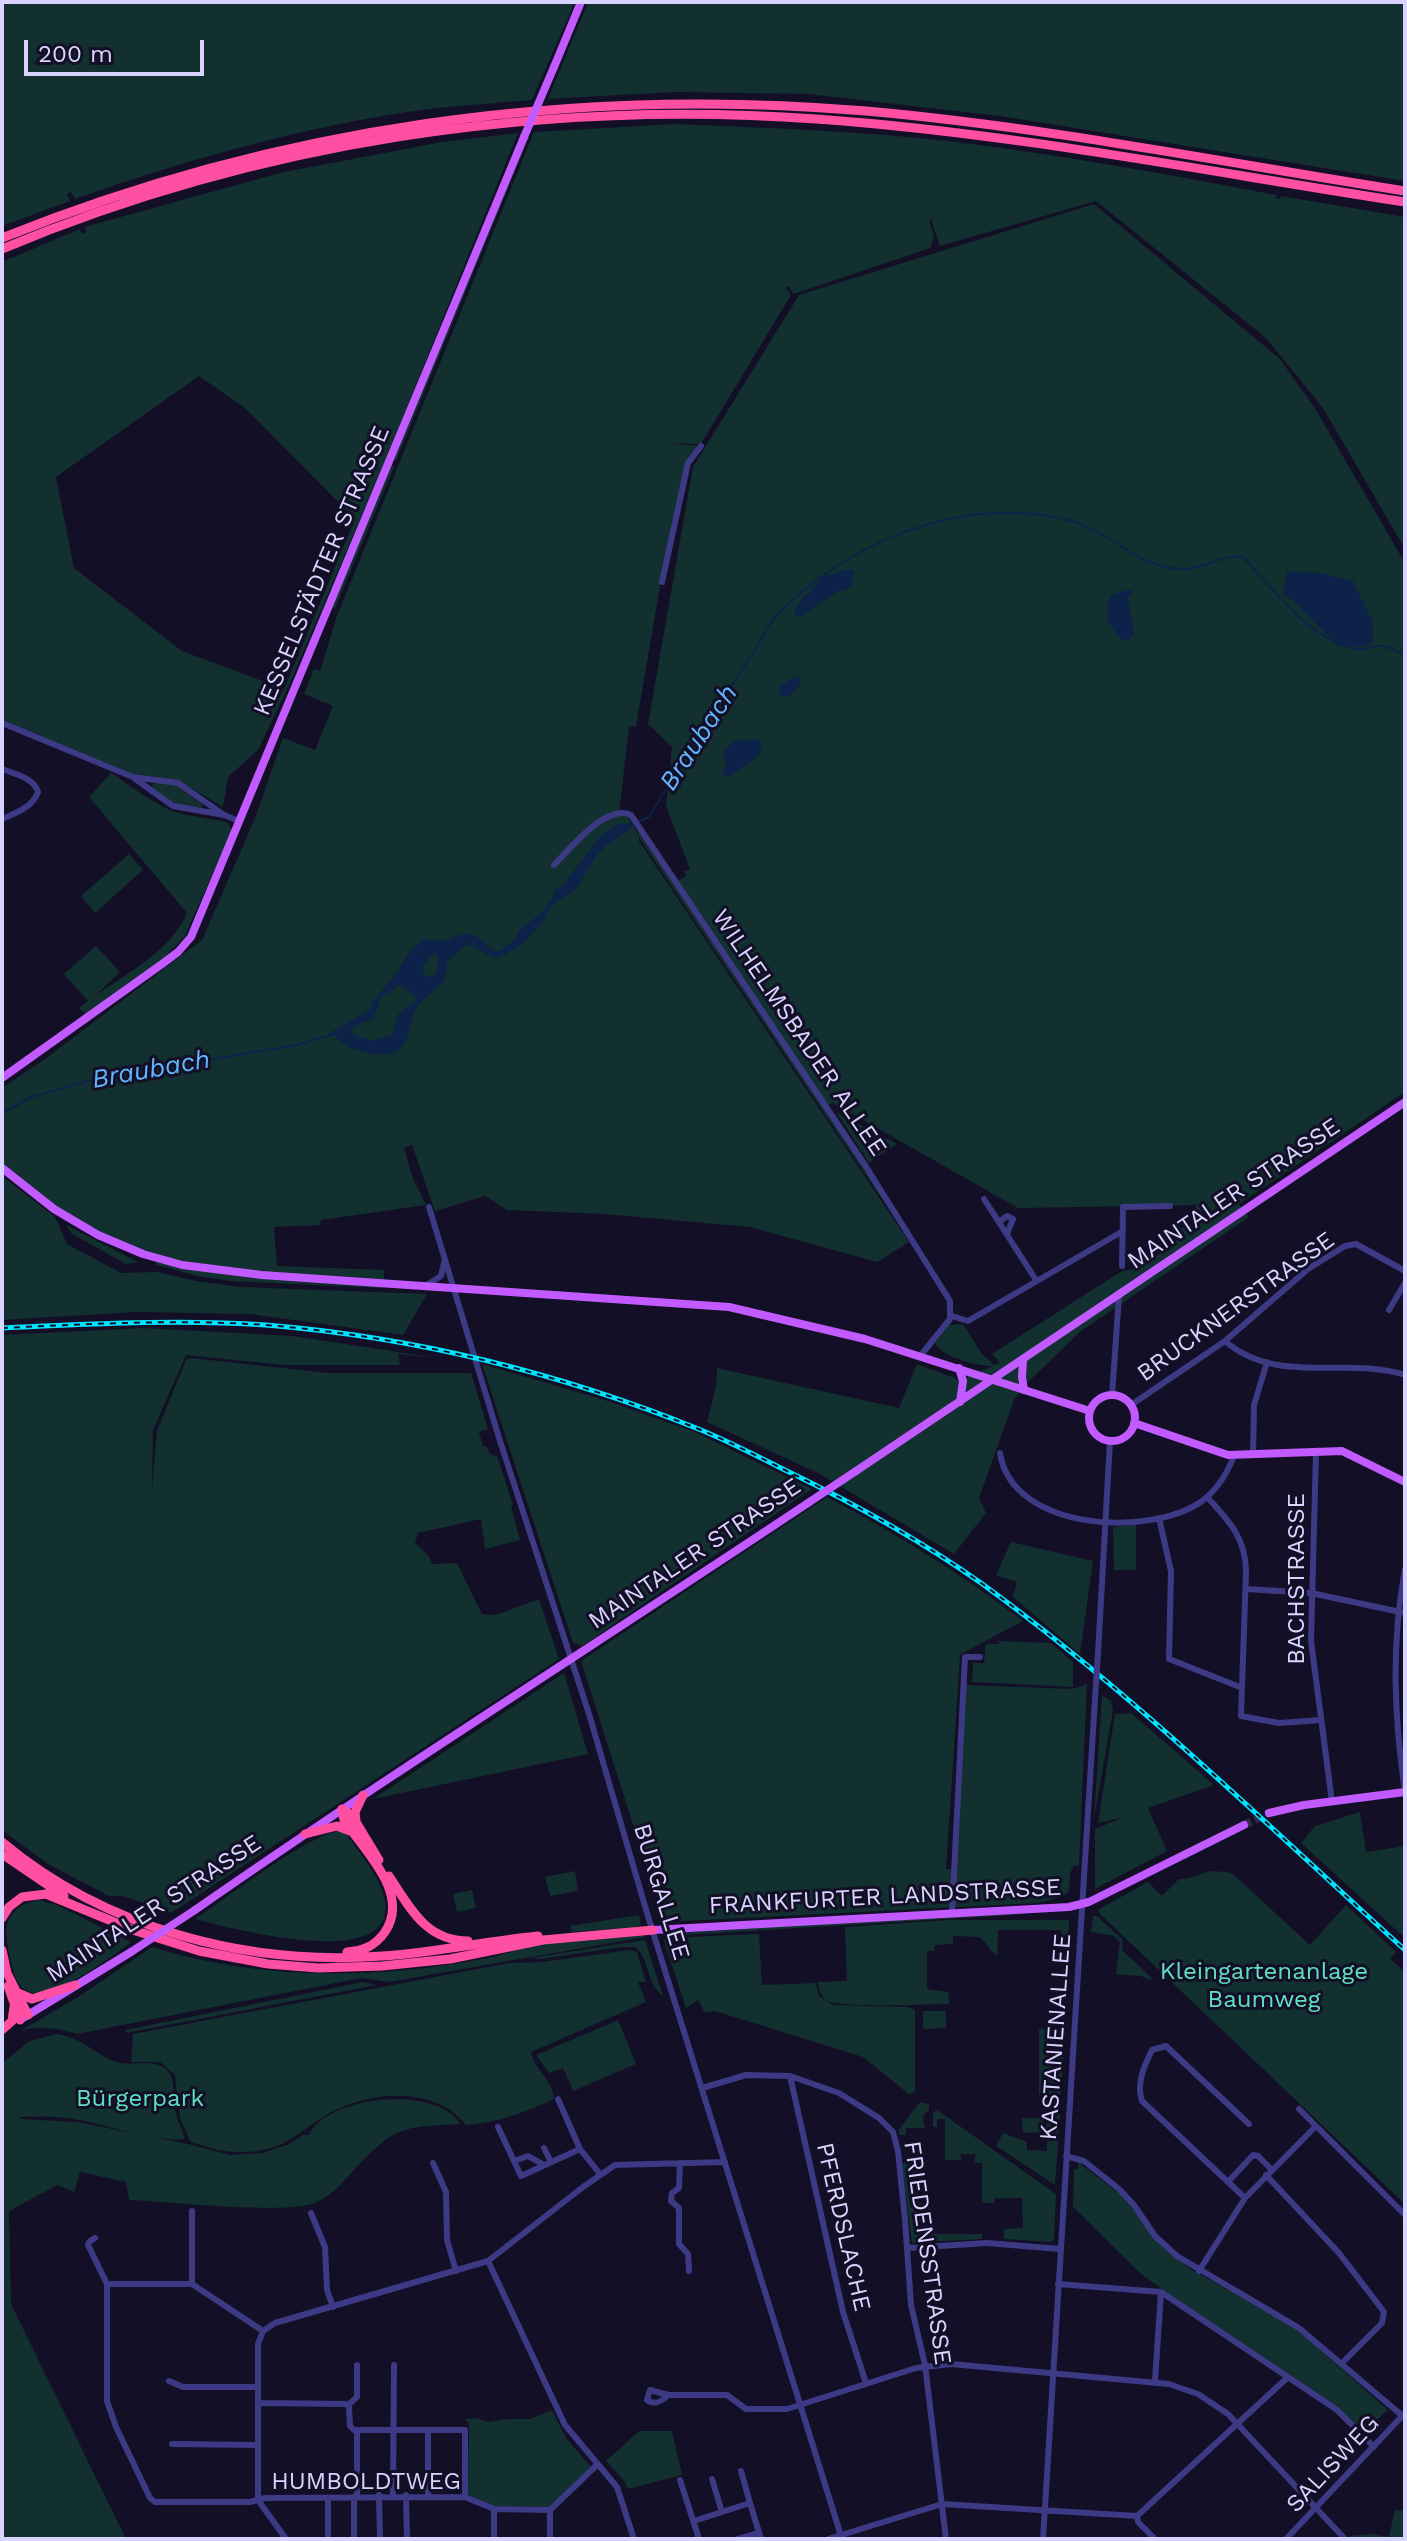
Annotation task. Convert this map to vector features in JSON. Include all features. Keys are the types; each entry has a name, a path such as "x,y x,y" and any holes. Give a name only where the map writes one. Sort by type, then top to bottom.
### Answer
{"highway":[{"path":"2,238 60,214 180,175 339,136 482,114 611,105 760,105 880,113 996,127 1405,191"},
{"path":"2,249 125,203 282,160 451,129 611,116 760,116 926,129 1405,202"},
{"path":"298,1957 368,1948 380,1938 390,1922 393,1908 391,1891 356,1831 355,1812 363,1795"},
{"path":"342,1809 342,1814 411,1910 432,1932 460,1941 500,1940"},
{"path":"305,1834 337,1826 356,1831"},
{"path":"2,1842 41,1873 90,1899 144,1922 218,1945 298,1957 381,1956 548,1935 597,1936"},
{"path":"2,1854 91,1912"},
{"path":"2,1918 17,1899 46,1894 136,1931 199,1951 268,1964 318,1968 450,1959 543,1940 653,1930"},
{"path":"2,1950 13,1994 14,2017 2,2030"},
{"path":"2,1967 24,2017"},
{"path":"13,1994 32,1999 75,1985"}],"main road":[{"name":"KESSELSTÄDTER STRASSE","path":"2,1078 162,964 186,944 196,927 581,2"},
{"name":"MAINTALER STRASSE","path":"2,2030 195,1910 363,1795 571,1661 1023,1360 1405,1102"},
{"path":"2,1168 54,1209 98,1235 143,1254 182,1265 224,1272 729,1307 921,1355 1090,1411"},
{"path":"1023,1360 1024,1390"},
{"path":"959,1368 963,1381 960,1402"},
{"path":"1112,1396 1123,1398 1131,1405 1134,1423 1126,1436 1110,1441 1099,1437 1092,1429 1090,1411 1098,1400 1112,1396"},
{"path":"1134,1423 1234,1456 1349,1453 1405,1482"},
{"path":"1269,1813 1405,1792"},
{"name":"FRANKFURTER LANDSTRASSE","path":"653,1930 1083,1904 1244,1825"}],"street":[{"path":"662,582 688,463 701,446"},
{"path":"2,723 133,777 173,806 224,815 239,821"},
{"path":"2,769 30,780 36,784 38,792 28,806 2,819"},
{"path":"133,777 178,783 224,815"},
{"name":"WILHELMSBADER ALLEE","path":"554,865 596,824 614,813 626,812 636,822 913,1237 950,1301 952,1316"},
{"path":"984,1199 1036,1280"},
{"path":"1122,1266 1123,1207 1170,1206"},
{"name":"BURGALLEE","path":"429,1207 842,2537"},
{"path":"999,1222 1007,1216 1013,1219 1007,1234"},
{"path":"921,1355 952,1316 968,1321 1123,1231"},
{"name":"BRUCKNERSTRASSE","path":"1131,1405 1225,1341 1305,1271 1349,1245 1356,1244 1405,1271"},
{"path":"425,1286 443,1272 445,1255"},
{"path":"1389,1310 1405,1283"},
{"path":"1112,1396 1119,1295"},
{"path":"1225,1341 1267,1362 1296,1368 1379,1369 1405,1375"},
{"path":"1253,1455 1254,1405 1267,1362"},
{"name":"KASTANIENALLEE","path":"1043,2539 1110,1441"},
{"name":"BACHSTRASSE","path":"1316,1452 1311,1652 1332,1802"},
{"path":"1000,1453 1006,1471 1033,1501 1069,1517 1106,1523 1159,1518 1189,1509 1207,1497 1222,1480 1234,1456"},
{"path":"1207,1497 1241,1539 1246,1557 1239,1713 1244,1718 1289,1723 1321,1720"},
{"path":"1159,1518 1171,1571 1169,1659 1240,1687"},
{"path":"1405,1569 1395,1716 1405,1792"},
{"path":"1246,1589 1311,1593 1401,1612"},
{"path":"952,1913 965,1657 980,1657"},
{"path":"1245,2198 1141,2100 1143,2070 1152,2050 1166,2046 1249,2124"},
{"name":"FRIEDENSSTRASSE","path":"702,2088 752,2074 790,2076 839,2093 879,2118 893,2132 898,2151 911,2305 925,2365 946,2539"},
{"name":"PFERDSLACHE","path":"790,2076 843,2312 866,2383"},
{"path":"558,2099 580,2149 600,2174"},
{"path":"1299,2109 1405,2215"},
{"path":"1199,2271 1245,2198 1316,2126"},
{"path":"498,2127 521,2176 580,2149"},
{"path":"544,2148 548,2164"},
{"path":"1228,2182 1253,2155 1258,2156 1384,2312 1382,2323 1341,2364"},
{"path":"514,2161 528,2156 548,2164"},
{"path":"1066,2156 1084,2161 1119,2189 1166,2247 1199,2271 1285,2318 1404,2416"},
{"path":"286,2539 258,2500 258,2344 263,2331 275,2323 488,2261 600,2174 619,2164 725,2162"},
{"path":"433,2163 445,2187 447,2240 456,2271"},
{"path":"680,2163 679,2188 672,2193 671,2201 679,2208 679,2241 688,2254 689,2271"},
{"path":"192,2211 192,2284"},
{"path":"311,2213 325,2247 327,2290 333,2307"},
{"path":"95,2238 88,2245 107,2284 192,2284 263,2331"},
{"path":"908,2248 987,2243 1060,2249"},
{"path":"488,2261 565,2425 617,2487 634,2539"},
{"name":"HUMBOLDTWEG","path":"107,2284 107,2401 116,2427 152,2500 167,2504 265,2498 428,2495 465,2497 494,2509 550,2510"},
{"path":"1058,2284 1161,2292 1337,2410 1374,2447"},
{"path":"1155,2381 1161,2292"},
{"path":"668,2395 727,2395 740,2407 749,2410 787,2409 925,2365 960,2364 1155,2381 1198,2394 1220,2407 1345,2539"},
{"path":"258,2403 348,2405 357,2397 357,2365"},
{"path":"393,2495 394,2365"},
{"path":"828,2539 942,2504 1137,2516 1287,2378"},
{"path":"169,2381 183,2387 258,2387"},
{"path":"348,2405 350,2428 357,2430 428,2430 451,2426 465,2430 465,2497"},
{"name":"SALISWEG","path":"1286,2539 1404,2416"},
{"path":"354,2539 357,2430"},
{"path":"428,2430 428,2495"},
{"path":"172,2444 258,2445"},
{"path":"550,2539 550,2510 598,2464"},
{"path":"738,2539 760,2536 741,2471"},
{"path":"712,2479 722,2512"},
{"path":"680,2480 699,2539"},
{"path":"379,2495 380,2539"},
{"path":"406,2495 407,2539"},
{"path":"328,2498 328,2539"},
{"path":"694,2521 750,2503"},
{"path":"494,2509 494,2539"},
{"path":"1137,2516 1138,2522 1155,2539"}],"green space":[{"path":"2,2 575,2 532,100 429,109 295,134 205,157 75,199 71,192 67,194 70,201 2,226"},
{"path":"588,2 1405,2 1405,181 1000,116 808,94 675,92 548,99"},
{"path":"676,124 956,142 1116,166 1276,195 1280,199 1281,196 1405,217 1405,549 1323,408 1266,338 1096,201 940,246 931,219 934,237 930,248 794,294 788,286 785,287 791,295 701,444 669,443 700,446 687,463 661,581 636,726 629,726 619,814 628,817 640,833 905,1228 903,1230 638,836 639,841 909,1242 877,1262 750,1227 604,1214 507,1210 485,1196 435,1211 412,1145 404,1148 412,1176 426,1205 321,1220 320,1225 274,1227 277,1266 384,1270 384,1280 274,1274 201,1265 130,1247 97,1232 60,1210 2,1166 2,1088 202,940 255,818 283,738 315,750 333,706 304,694 314,669 320,671 337,616 534,132"},
{"path":"518,133 383,466 286,692 258,750 228,777 223,807 179,781 134,774 2,720 2,262 80,229 82,234 86,232 84,227 284,172 442,142","holes":["199,376 246,409 355,519 284,689 182,651 74,568 56,477"]},
{"path":"529,137 396,461 394,460"},
{"path":"1094,204 1280,359 1316,410 1405,563 1405,1092 1239,1204 1249,1217 1081,1331 1028,1382 1014,1400 979,1498 986,1513 954,1554 818,1473 707,1422 716,1387 717,1368 899,1408 917,1364 960,1380 993,1366 961,1360 939,1348 935,1343 949,1325 963,1324 982,1354 994,1365 1000,1363 992,1354 1122,1271 1139,1268 1161,1253 1166,1234 1195,1223 1196,1205 1018,1208 833,1103 828,1105 680,885 679,880 686,876 684,871 690,869 666,806 672,747 648,724 693,467 799,295"},
{"path":"390,465 394,467 335,608 330,607"},
{"path":"111,773 169,809 228,823 232,830 184,938 159,962 86,1014 78,1008 88,1001 64,974 96,946 120,972 95,996 159,950 180,927 187,913 89,797"},
{"path":"157,782 176,785 203,805 201,809 175,804 153,791 152,785"},
{"path":"129,854 143,870 95,913 81,896"},
{"path":"836,1112 897,1144 869,1163"},
{"path":"2,1176 55,1217 67,1244 121,1273 158,1272 240,1287 427,1294 403,1335 250,1314 136,1312 2,1320"},
{"path":"66,1225 138,1262 126,1264 72,1234"},
{"path":"159,1261 198,1271 383,1284 383,1288 230,1281 154,1264"},
{"path":"144,1328 293,1336 437,1358 398,1354 400,1365 282,1365 186,1355 153,1430 152,1490 157,1431 186,1360 191,1358 328,1373 471,1373 488,1429 479,1432 483,1446 491,1455 497,1456 513,1505 520,1540 485,1549 481,1519 418,1533 415,1543 429,1556 432,1564 457,1563 482,1614 496,1615 539,1599 559,1659 171,1913 123,1896 109,1896 48,1864 2,1830 2,1335"},
{"path":"482,1364 608,1401 697,1433 812,1489 582,1646 573,1643"},
{"path":"827,1497 928,1555 1023,1621 960,1657 946,1869 953,1869 965,1685 1072,1689 1087,1684 1079,1866 1074,1866 1070,1873 1069,1891 1062,1897 1037,1903 664,1922 581,1661"},
{"path":"1136,1525 1136,1570 1114,1570 1113,1527"},
{"path":"1011,1542 1093,1561 1080,1654 1013,1597 1017,1582 996,1575"},
{"path":"999,1641 1051,1643 1073,1662 1073,1687 972,1682 973,1663 984,1663 986,1644 999,1644"},
{"path":"564,1673 588,1754 373,1799"},
{"path":"1102,1695 1111,1701 1113,1710 1094,1819"},
{"path":"1131,1713 1214,1785 1148,1808 1167,1851 1095,1889 1095,1829 1124,1817 1098,1823 1115,1714"},
{"path":"1360,1812 1366,1852 1405,1846 1405,1938 1301,1843 1315,1826"},
{"path":"339,1831 346,1833 380,1885 385,1914 373,1931 349,1940 317,1941 246,1931 195,1919 288,1855"},
{"path":"575,1871 578,1891 550,1896 545,1877"},
{"name":"Kleingartenanlage Baumweg","path":"1209,1871 1227,1872 1235,1876 1310,1945 1346,1905 1396,1952 1390,1959 1405,1972 1405,2204 1099,1913 1099,1909 1148,1882 1162,1896 1179,1879"},
{"path":"472,1890 476,1908 457,1912 453,1894"},
{"path":"38,1900 57,1905 131,1942 63,1986 40,1993 28,1992 17,1982 8,1950 7,1930 8,1922 17,1909"},
{"path":"1027,1914 667,1936 664,1934 952,1915"},
{"path":"639,1915 641,1925 636,1927 572,1932 570,1926"},
{"path":"1093,1916 1097,1916 1123,1940 1122,1950 1152,1978 1150,1980 1116,1974 1120,1942 1114,1936 1091,1932"},
{"path":"949,1920 1069,1920 1068,1942 1062,1949 1061,1930 998,1930 997,1957 980,1937 953,1936 953,1944 935,1945 934,1951 927,1951 927,1989 948,1992 949,2004 834,2003 821,1994 818,1982 847,1981 845,1927"},
{"path":"644,1934 645,1937 389,1982 361,1978 77,2034 48,2028 20,2031 75,1999 152,1947 233,1966 274,1971 357,1973 441,1966 489,1958 554,1941"},
{"path":"759,1934 762,1985 816,1983 819,1996 833,2005 908,2007 915,2010 915,2092 909,2094 863,2057 715,2011 705,2013 698,2000 686,2008 664,1941 666,1938"},
{"path":"645,1940 663,1996 635,1947 530,1958"},
{"path":"629,1950 637,1952 646,1982 638,1982 646,2002 531,2052 554,2099 522,2113 489,2122 466,2125 438,2103 420,2098 383,2096 346,2105 276,2146 257,2151 228,2151 190,2141 180,2118 175,2075 160,2062 131,2062 133,2034 509,1963 542,1962"},
{"path":"363,1982 377,1985 126,2033 125,2030"},
{"path":"923,2011 946,2011 946,2028 923,2029"},
{"path":"618,2020 636,2064 573,2091 563,2068 549,2073 536,2055"},
{"path":"1039,2029 1065,2029 1061,2094 1039,2094"},
{"name":"Bürgerpark","path":"56,2034 79,2041 117,2062 162,2066 173,2082 176,2113 185,2139 151,2137 230,2155 262,2153 287,2145 303,2135 309,2135 320,2121 337,2111 383,2100 430,2104 448,2112 460,2124 412,2128 390,2137 332,2192 317,2202 302,2206 226,2207 129,2200 126,2182 80,2172 74,2192 57,2185 9,2211 11,2304 126,2539 2,2539 2,2063 30,2041","holes":["20,2117 68,2118 142,2135 77,2122"]},
{"path":"1046,2100 1061,2100 1055,2185 996,2146 1003,2133 1027,2142 1027,2150 1047,2151"},
{"path":"920,2102 929,2104 923,2117 925,2128 906,2128 906,2135 899,2135 899,2129"},
{"path":"937,2110 1056,2194 1054,2238 1051,2242 1004,2239 1004,2229 1023,2228 1022,2198 995,2198 994,2203 982,2203 982,2163 974,2163 976,2154 960,2154 962,2160 945,2160 945,2119 937,2119 937,2127 933,2127 933,2114"},
{"path":"1022,2118 1043,2118 1045,2132 1023,2133"},
{"path":"1078,2162 1125,2198 1166,2250 1192,2270 1300,2332 1388,2410 1363,2432 1141,2274 1073,2207 1074,2169 1078,2169"},
{"path":"902,2163 918,2163 918,2203 930,2204 930,2223 920,2223 920,2234 982,2234 982,2239 912,2243"},
{"path":"552,2410 566,2438 592,2468 548,2507 493,2506 468,2495 469,2424 465,2419 477,2418 488,2422 530,2419"},
{"path":"639,2431 672,2431 682,2475 628,2489 606,2461"},
{"path":"1395,2510 1405,2511 1405,2539 1352,2539 1350,2536 1370,2534 1389,2537"}],"water":[{"path":"855,570 850,588 835,593 799,617 794,614 797,605 824,576"},
{"path":"1287,571 1322,573 1353,581 1373,623 1373,642 1359,647 1347,646 1324,632 1283,594"},
{"path":"1132,589 1128,599 1134,633 1128,640 1123,640 1109,620 1109,602 1111,595"},
{"path":"795,676 801,680 800,685 790,696 782,697 780,686"},
{"path":"755,739 762,743 759,756 728,777 722,775 726,765 723,752 734,741"},
{"path":"631,823 632,828 597,855 576,889 551,906 544,921 519,947 496,959 467,944 447,962 445,980 418,1006 402,1046 387,1054 377,1055 348,1046 335,1035 328,1037 328,1034 371,1009 371,1003 397,973 409,952 422,940 446,941 468,934 500,951 516,938 518,931 540,914 555,890 563,885 599,838 616,825","holes":["434,954 438,957 437,974 427,977 423,971 424,964","398,985 412,993 416,1000 398,1014 392,1035 373,1041 354,1035 354,1026 374,1019 381,996"]}],"waterway":[{"name":"Braubach","path":"640,821 649,817 779,613 808,587 876,544 912,529 950,519 989,514 1029,514 1068,520 1098,532 1139,557 1168,568 1191,568 1243,557 1292,610 1320,633 1351,648 1382,646 1405,655"},
{"name":"Braubach","path":"2,1113 32,1097 98,1078 297,1045 331,1035"}],"tunnel":[{"path":"1244,1825 1269,1813"}],"railway":[{"path":"2,1328 200,1322 266,1325 377,1339 542,1375 649,1410 712,1435 862,1510 911,1537 981,1583 1146,1715 1405,1950"}]}
